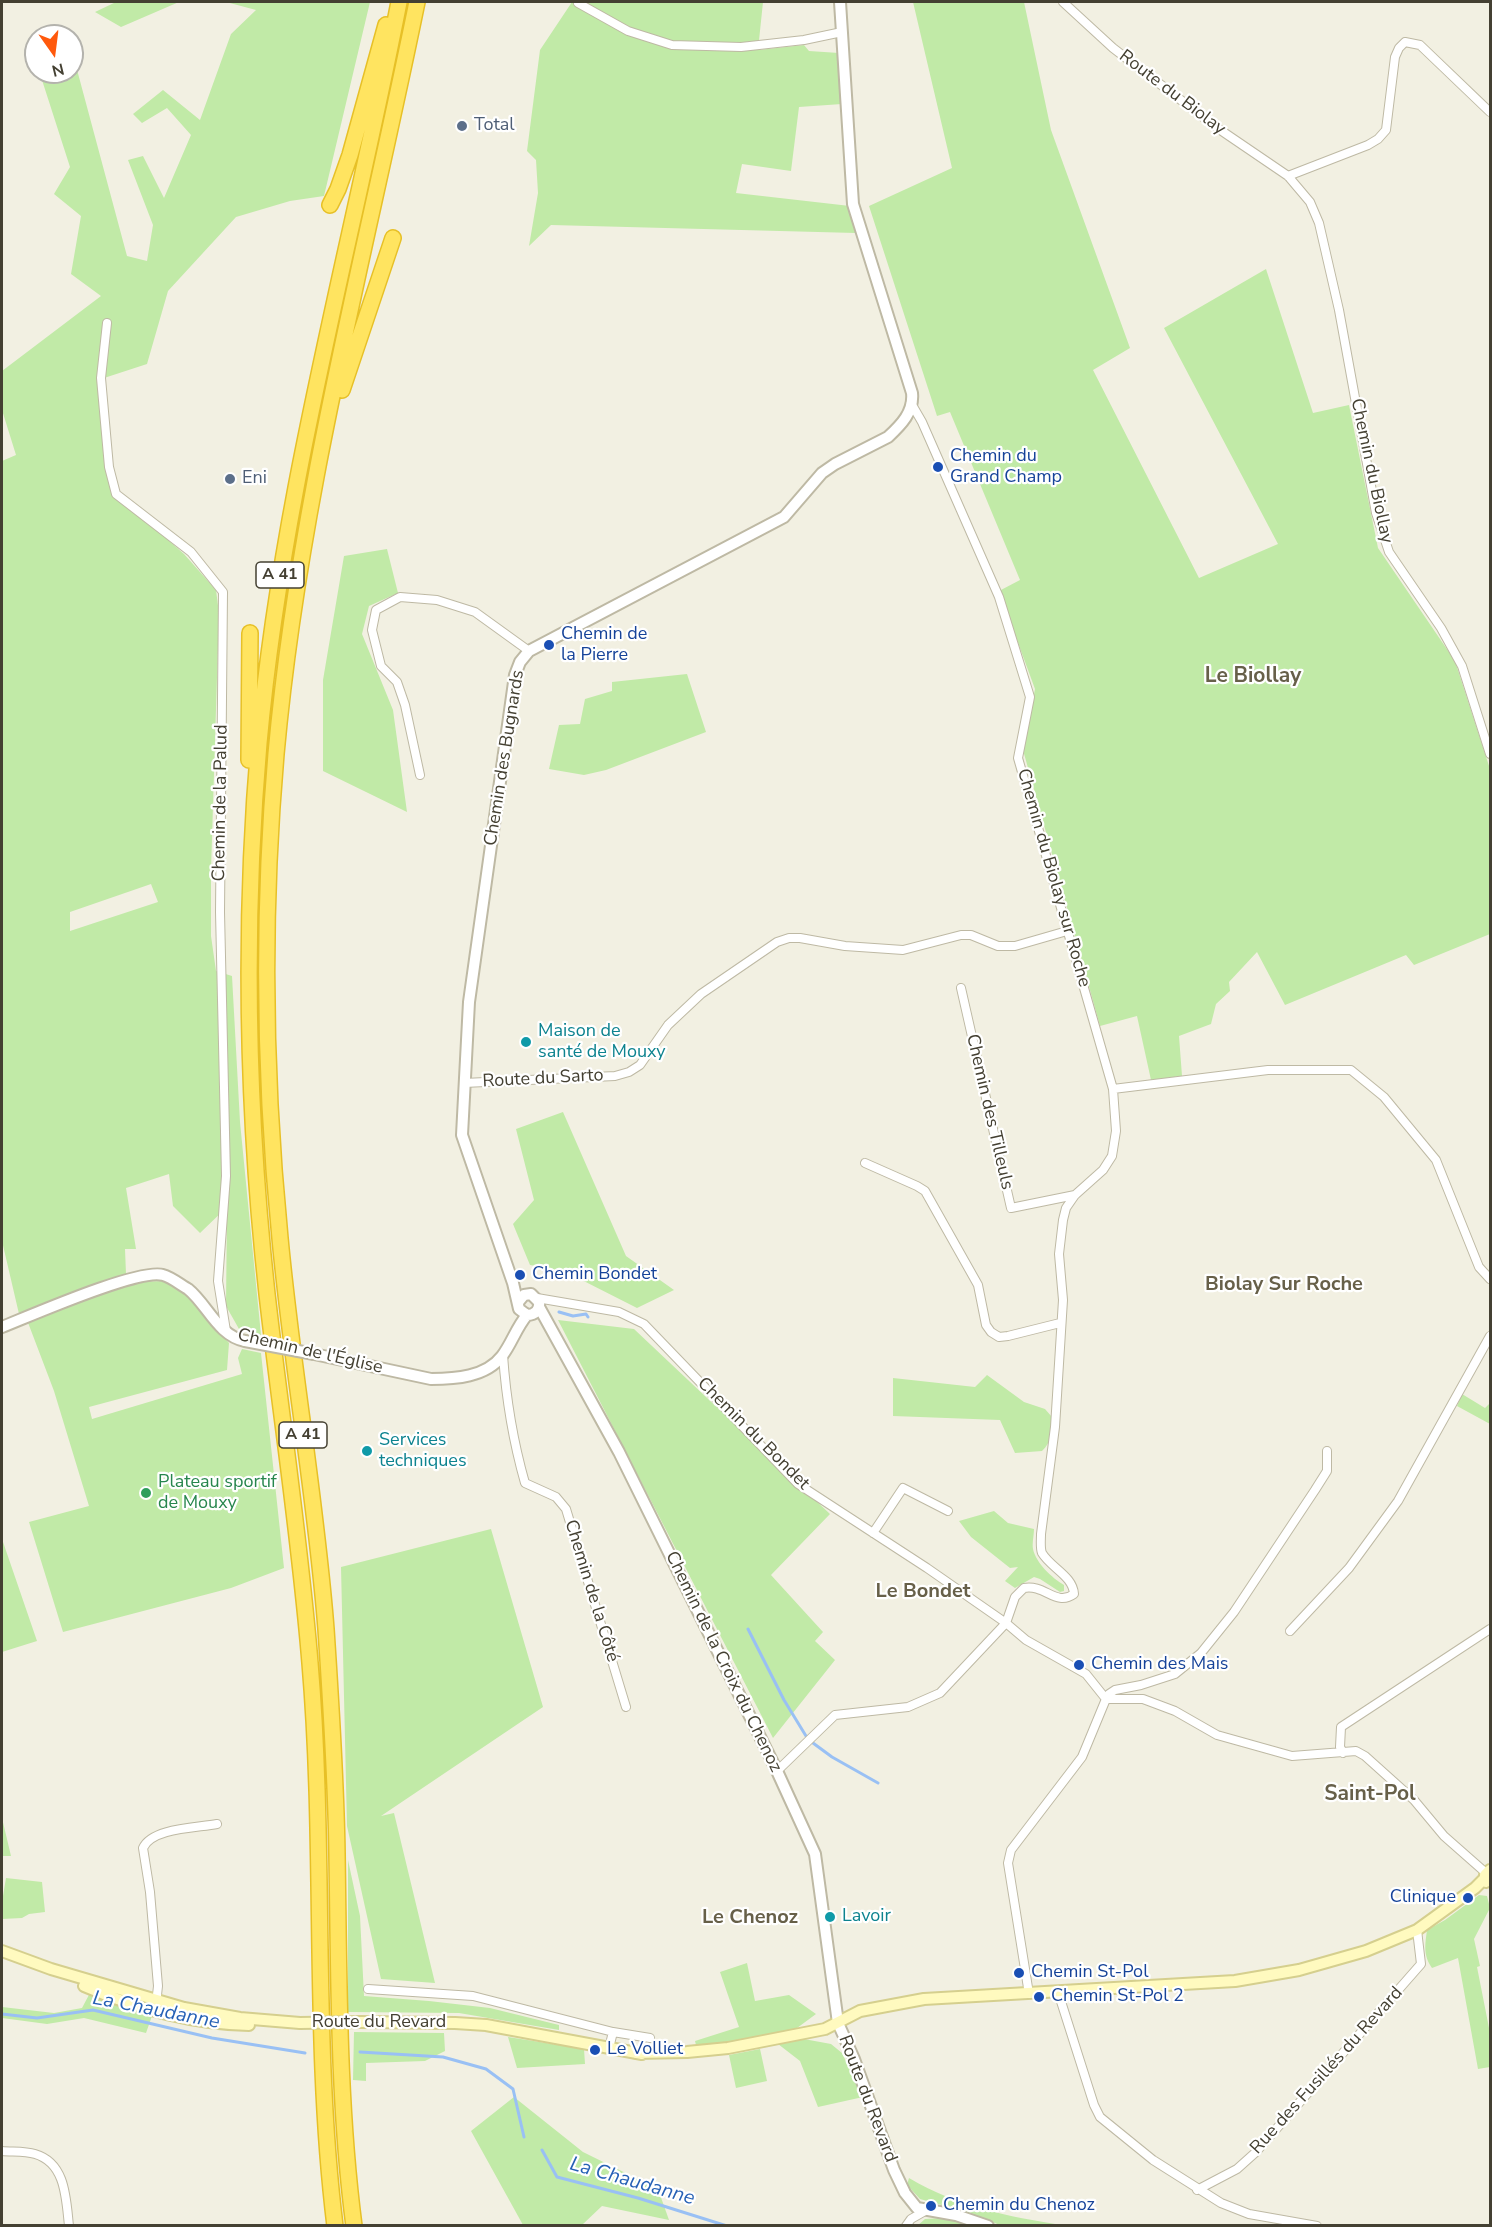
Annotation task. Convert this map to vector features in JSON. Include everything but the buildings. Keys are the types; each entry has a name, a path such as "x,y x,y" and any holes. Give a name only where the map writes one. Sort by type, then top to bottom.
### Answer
{"highway":[{"path":"330,205 350,155 393,2"},
{"name":"A 41","path":"335,2226 323,2079 318,1820 311,1673 302,1569 266,1282 253,1131 249,1027 250,877 265,682 284,551 300,458 399,2"},
{"name":"A 41","path":"354,2226 347,2171 342,2079 336,1810 328,1663 319,1566 280,1238 271,1130 267,1028 268,883 276,753 288,645 319,455 417,2"},
{"path":"319,455 393,238"},
{"path":"250,633 250,877"}],"main road":[{"path":"838,2023 860,2011 924,1999 1234,1982 1305,1969 1366,1951 1417,1930 1487,1879"},
{"name":"Route du Revard","path":"2,1951 156,2005 300,2023 486,2025 662,2058 688,2058 712,2054 728,2048 825,2029 838,2023"}],"street":[{"path":"840,2 853,204 911,389 910,405"},
{"name":"Route du Biolay","path":"1063,2 1122,55 1216,127 1288,176"},
{"path":"578,3 628,31 672,45 741,47 804,40 842,32"},
{"path":"1288,176 1368,145 1386,130 1395,57 1405,42 1420,45 1491,112"},
{"name":"Chemin du Biollay","path":"1288,176 1310,202 1319,223 1340,320 1376,513 1389,552 1441,628 1462,666 1491,754"},
{"name":"Chemin de la Palud","path":"107,323 101,378 109,466 116,494 191,552 223,592 220,912 226,1176 218,1281 226,1332"},
{"name":"Chemin du Biolay sur Roche","path":"910,405 922,422 999,597 1030,696 1018,758 1113,1089 1116,1131 1112,1156 1103,1170 1075,1195"},
{"name":"Chemin des Bugnards","path":"530,1306 513,1283 462,1135 469,1002 514,675 520,662 529,651 784,517 822,473 888,437 898,426 910,405"},
{"path":"420,775 405,705 397,682 381,666 372,630 376,610 400,597 437,600 475,612 529,651"},
{"name":"Route du Sarto","path":"464,1083 615,1076 629,1072 640,1065 668,1024 701,994 777,942 789,938 871,949 903,950 961,935 971,935 998,946 1015,946 1067,931"},
{"name":"Chemin des Tilleuls","path":"961,988 1011,1208 1075,1195"},
{"path":"1113,1089 1268,1070 1351,1070 1384,1097 1436,1160 1479,1267 1491,1279"},
{"path":"866,1163 925,1191 978,1285 983,1316 991,1332 999,1337 1008,1336 1060,1323"},
{"path":"777,1771 835,1714 908,1707 940,1693 1006,1623 1015,1598 1024,1588 1036,1587 1061,1599 1067,1599 1074,1594 1070,1582 1041,1551 1041,1534 1055,1427 1063,1300 1059,1254 1060,1237 1066,1208 1075,1195"},
{"name":"Chemin de l'Église","path":"2,1327 125,1280 162,1275 188,1290 226,1332 237,1339 431,1379 451,1379 485,1369 503,1355 530,1306"},
{"name":"Chemin du Bondet","path":"530,1306 558,1304 619,1312 644,1324 798,1484 1006,1623 1026,1640 1086,1674 1106,1699"},
{"name":"Chemin de la Croix du Chenoz","path":"530,1306 548,1320 619,1452 777,1771 815,1854 838,2023"},
{"path":"1290,1631 1349,1568 1398,1501 1491,1336"},
{"name":"Chemin de la Côté","path":"503,1355 506,1391 525,1483 556,1497 566,1509 626,1707"},
{"path":"1029,1994 1008,1863 1011,1850 1082,1756 1109,1694 1115,1690 1141,1685 1175,1674 1201,1653 1234,1612 1327,1471 1327,1451"},
{"path":"873,1533 903,1488 948,1512"},
{"path":"1343,1753 1340,1747 1341,1727 1491,1629"},
{"path":"1106,1699 1143,1699 1175,1711 1217,1735 1292,1756 1356,1751 1365,1756 1414,1800 1444,1836 1487,1879"},
{"path":"156,2005 158,1986 150,1892 142,1848 157,1834 216,1824"},
{"name":"Rue des Fusillés du Revard","path":"1197,2190 1237,2169 1256,2152 1421,1964 1417,1930"},
{"path":"368,1989 473,1996 614,2032 650,2038"},
{"path":"1058,1992 1094,2105 1100,2117 1153,2160 1197,2190 1221,2203 1249,2214 1317,2226"},
{"name":"Route du Revard","path":"838,2023 854,2059 894,2170 905,2193 921,2209"},
{"path":"609,2048 614,2032"},
{"path":"2,2151 36,2154 56,2166 65,2192 69,2226"},
{"path":"909,2222 921,2209 956,2215 988,2226"}],"green space":[{"path":"116,2 179,2 121,27 95,12"},
{"path":"226,2 370,2 324,196 290,201 236,217 168,291 147,364 101,379 116,494 184,554 216,590 219,613 211,936 216,971 232,976 240,1122 261,1335 239,1329 226,1306 227,1207 200,1233 173,1206 169,1174 126,1188 136,1249 125,1249 126,1274 19,1314 2,1241 2,461 16,455 2,410 2,371 101,296 71,274 81,216 54,194 70,167 43,84 81,84 127,256 147,261 153,225 128,160 143,156 164,198 191,135 167,108 142,123 133,114 163,90 200,120 231,34 256,10","holes":["151,884 158,902 70,931 70,912"]},
{"path":"572,2 763,2 758,50 804,45 809,51 839,53 842,104 799,107 791,171 742,164 736,193 850,206 856,233 551,225 529,246 538,193 536,160 527,151 540,50"},
{"path":"913,2 1024,2 1051,130 1130,348 1093,370 1199,578 1278,544 1164,328 1266,269 1313,413 1349,405 1378,548 1455,661 1490,769 1490,934 1414,965 1406,955 1285,1005 1257,952 1229,982 1230,991 1216,1004 1211,1024 1179,1036 1182,1076 1151,1080 1137,1016 1100,1026 1023,750 1035,689 999,591 1020,580 950,412 937,416 869,206 952,168"},
{"path":"387,549 398,593 369,606 362,634 393,710 407,812 323,771 323,680 344,556"},
{"path":"687,674 706,732 606,770 584,775 549,769 559,725 580,724 585,699 612,691 612,682"},
{"path":"563,1112 626,1256 674,1290 637,1308 564,1271 530,1265 513,1224 534,1200 516,1129"},
{"path":"165,1281 184,1290 229,1343 227,1370 89,1407 92,1419 242,1374 238,1358 242,1349 261,1353 284,1568 231,1588 63,1632 29,1522 89,1506 54,1391 27,1320 131,1282"},
{"path":"558,1320 634,1329 830,1514 771,1575 823,1632 815,1641 835,1660 773,1738"},
{"path":"987,1375 1024,1402 1045,1409 1052,1417 1050,1440 1042,1451 1015,1453 1000,1420 893,1416 893,1378 975,1387"},
{"path":"1462,1394 1485,1408 1490,1403 1490,1424 1457,1406"},
{"path":"994,1511 1008,1523 1034,1529 1033,1547 1037,1560 1045,1570 1064,1585 1064,1591 1060,1592 1034,1577 1015,1588 1005,1581 1018,1567 1010,1568 971,1537 959,1521"},
{"path":"491,1529 543,1707 381,1816 394,1813 435,1983 381,1979 347,1826 341,1567"},
{"path":"2,1539 37,1641 2,1652"},
{"path":"2,1818 11,1856 2,1856"},
{"path":"348,1860 360,1916 364,1996 490,2008 559,2025 559,2030 459,2013 348,2012"},
{"path":"6,1878 42,1882 45,1912 29,1914 22,1918 2,1919 2,1896"},
{"path":"1479,1895 1487,1896 1490,1908 1474,1939 1490,2033 1490,2067 1478,2069 1458,1958 1432,1968 1427,1959 1425,1945 1427,1930"},
{"path":"747,1963 755,2001 789,1995 816,2014 793,2031 793,2037 831,2044 842,2053 863,2097 818,2107 800,2061 769,2037 697,2049 695,2041 739,2027 720,1972"},
{"path":"91,1991 153,2013 146,2033 84,2018 47,2024 2,2018 2,2007 54,2013 82,2008"},
{"path":"354,2032 444,2033 445,2051 425,2061 366,2063 366,2081 353,2080"},
{"path":"508,2037 584,2049 585,2064 517,2068"},
{"path":"760,2049 767,2081 736,2088 729,2055"},
{"path":"514,2097 583,2152 658,2189 669,2220 602,2206 582,2225 523,2225 471,2131"},
{"path":"909,2178 946,2196 983,2209 1061,2225 1000,2225 963,2211 920,2199 907,2185"},
{"path":"942,2218 972,2225 917,2226 925,2219"}],"waterway":[{"path":"559,1312 573,1316 586,1314 588,1317"},
{"path":"748,1629 784,1700 806,1736"},
{"path":"813,1743 832,1757 878,1783"},
{"name":"La Chaudanne","path":"2,2014 37,2018 93,2010 212,2038 305,2053"},
{"path":"360,2052 443,2057 486,2069 513,2089 524,2137"},
{"name":"La Chaudanne","path":"542,2150 557,2177 638,2198 727,2226"}],"place":[{"name":"Total","path":"462,126"},
{"name":"Chemin du Grand Champ","path":"938,467"},
{"name":"Eni","path":"230,479"},
{"name":"Chemin de la Pierre","path":"549,645"},
{"name":"Maison de santé de Mouxy","path":"526,1042"},
{"name":"Chemin Bondet","path":"520,1275"},
{"name":"Services techniques","path":"367,1451"},
{"name":"Plateau sportif de Mouxy","path":"146,1493"},
{"name":"Chemin des Mais","path":"1079,1665"},
{"name":"Clinique","path":"1468,1898"},
{"name":"Lavoir","path":"830,1917"},
{"name":"Chemin St-Pol","path":"1019,1973"},
{"name":"Chemin St-Pol 2","path":"1039,1997"},
{"name":"Le Volliet","path":"595,2050"},
{"name":"Chemin du Chenoz","path":"931,2206"}],"district":[{"name":"Le Biollay","path":"1253,677"},
{"name":"Biolay Sur Roche","path":"1284,1285"},
{"name":"Le Bondet","path":"923,1592"},
{"name":"Saint-Pol","path":"1370,1795"},
{"name":"Le Chenoz","path":"750,1918"}]}
